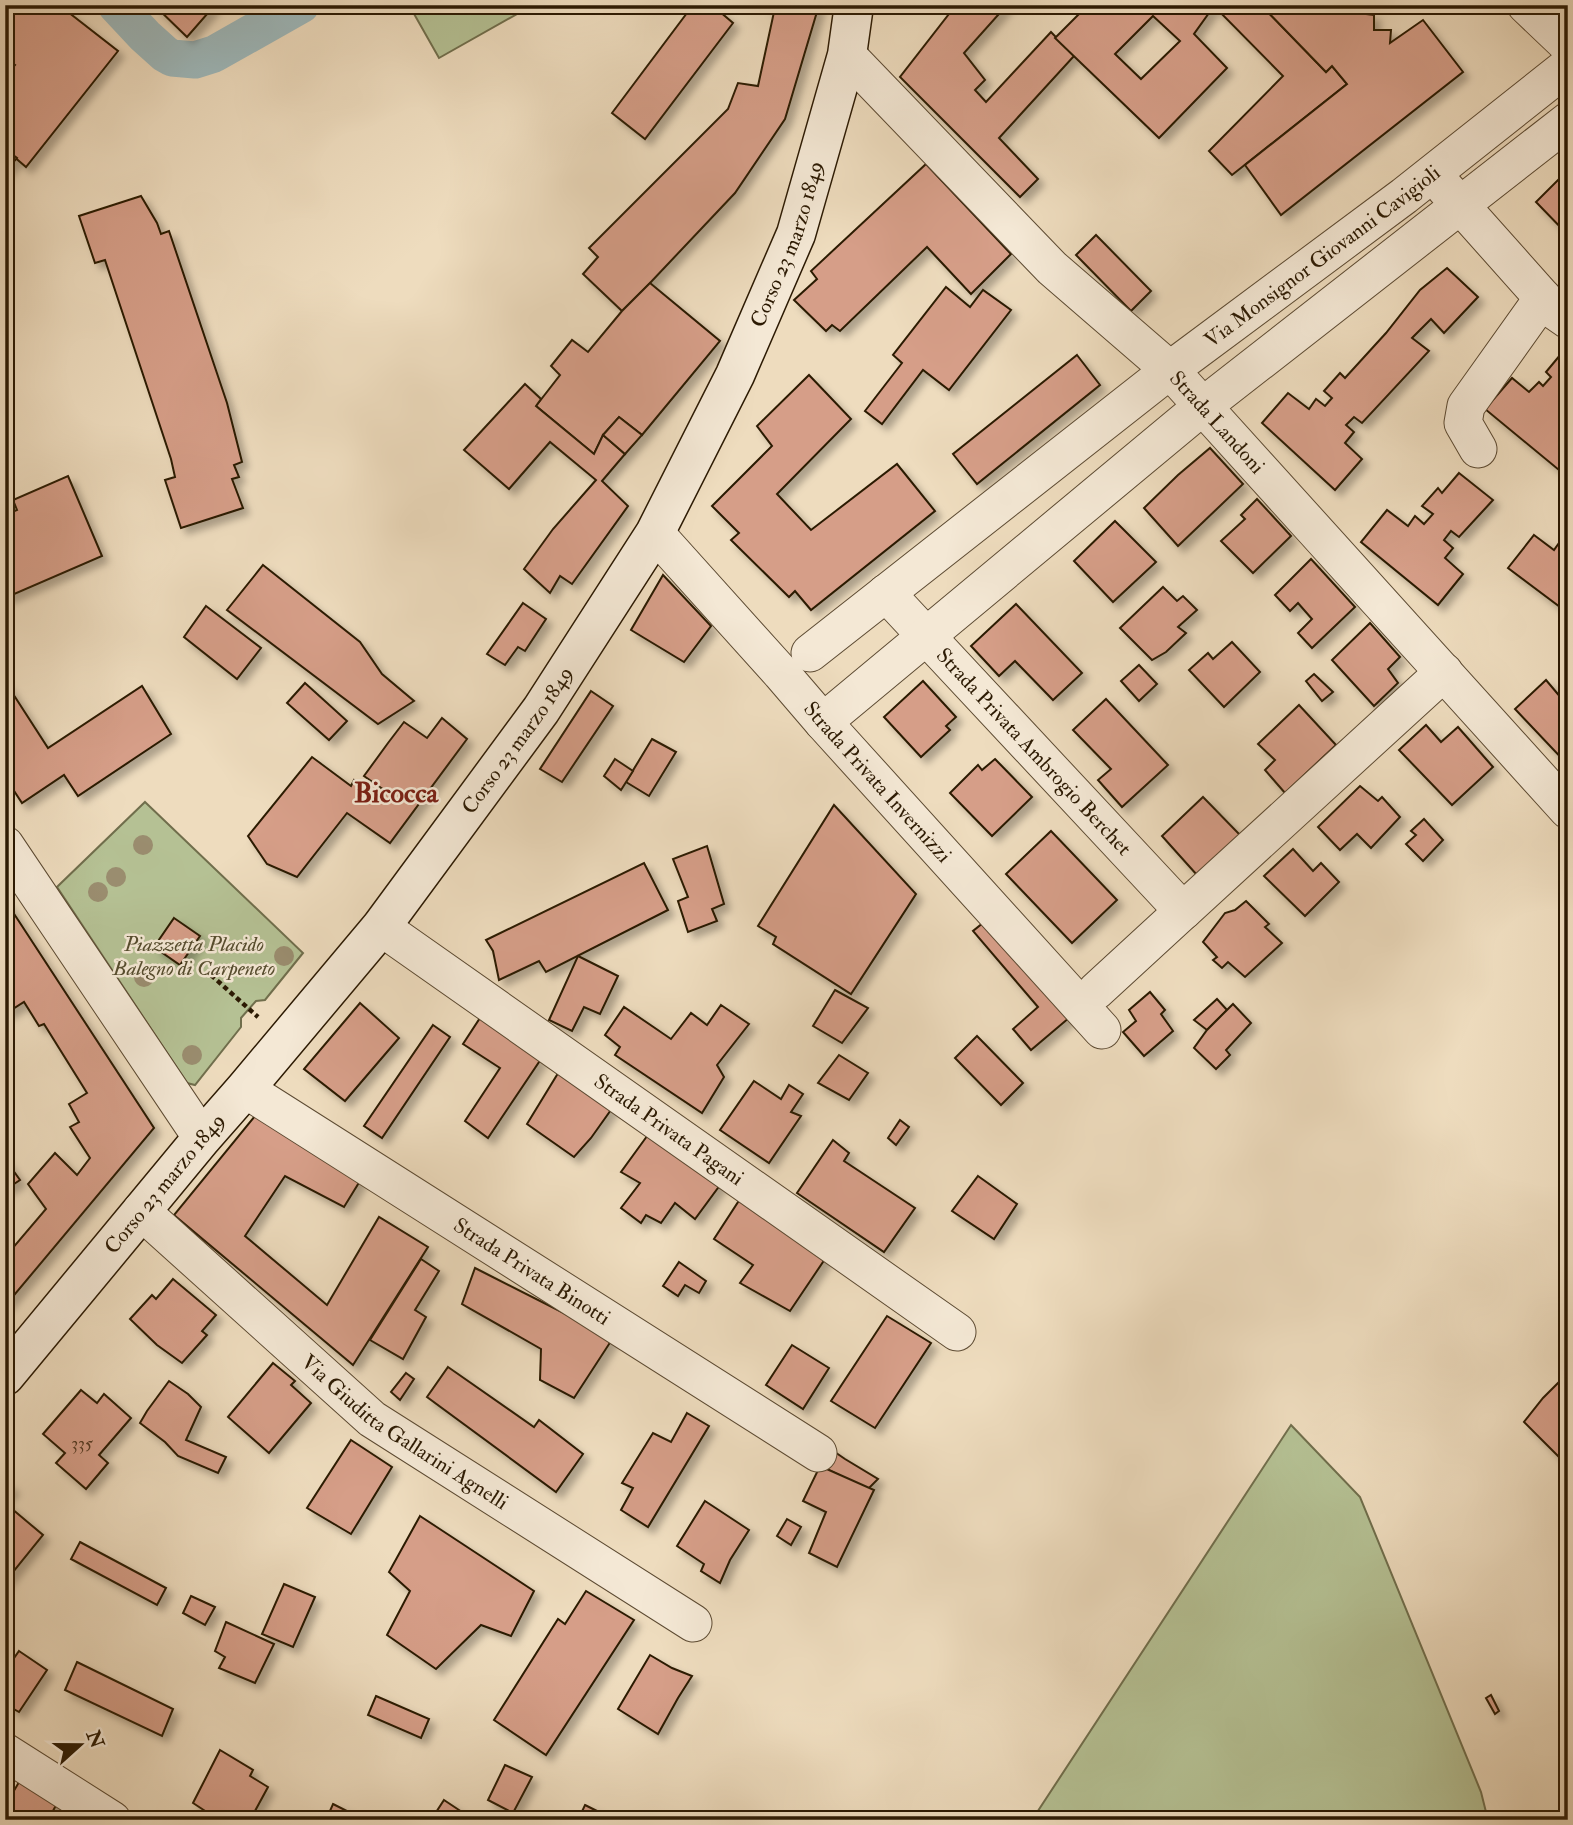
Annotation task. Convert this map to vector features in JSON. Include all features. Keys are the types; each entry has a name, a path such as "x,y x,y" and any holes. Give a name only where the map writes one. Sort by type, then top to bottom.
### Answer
{"main road":[{"name":"Corso 23 marzo 1849","path":"5,1376 381,927 541,710 655,533 735,375 796,234 847,55 851,6"}],"street":[{"path":"1526,5 1568,45"},
{"name":"Strada Landoni","path":"847,55 1052,268 1171,370 1568,810"},
{"name":"Via Monsignor Giovanni Cavigioli","path":"810,653 1171,370 1432,173 1568,66"},
{"name":"Via Monsignor Giovanni Cavigioli","path":"823,722 1203,406 1568,121"},
{"path":"1432,173 1555,309 1466,407 1463,423 1478,449"},
{"name":"Strada Privata Invernizzi","path":"655,533 1102,1030"},
{"name":"Strada Privata Ambrogio Berchet","path":"886,593 1183,911"},
{"path":"1096,991 1444,672"},
{"path":"5,845 202,1138"},
{"name":"Strada Privata Pagani","path":"381,927 957,1332"},
{"name":"Strada Privata Binotti","path":"244,1089 818,1453"},
{"name":"Via Giuditta Gallarini Agnelli","path":"141,1211 372,1419 693,1623"},
{"path":"7,1758 112,1820"}],"path":[{"path":"211,975 284,1042"}],"green space":[{"path":"409,5 533,5 439,58"},
{"name":"Piazzetta Placido Balegno di Carpeneto","path":"145,802 303,953 265,1000 256,1001 241,1018 241,1027 195,1085 187,1083 57,887"},
{"path":"1291,1425 1360,1497 1481,1792 1488,1820 1032,1820"}],"building":[{"path":"5,5 59,5 118,51 26,167 5,149 5,77 15,65 5,58"},
{"path":"154,5 215,5 187,37"},
{"path":"693,5 712,5 733,23 645,139 612,113"},
{"path":"765,5 819,5 785,119 735,193 622,311 583,274 598,257 589,248 728,109 738,83 758,86 774,12"},
{"path":"956,5 1007,5 964,53 985,80 975,90 986,102 1051,32 1074,56 999,138 1038,179 1020,197 900,77"},
{"path":"1088,5 1261,5 1326,72 1332,66 1347,84 1232,175 1209,151 1283,76 1214,6 1194,34 1227,68 1159,138 1055,38","holes":["1153,16 1180,41 1141,79 1115,54"]},
{"path":"1261,5 1359,5 1359,13 1374,15 1374,30 1391,30 1390,43 1423,20 1463,72 1281,215 1245,165 1347,84 1332,66 1326,72"},
{"path":"5,149 17,158 5,172"},
{"path":"926,164 1011,254 971,294 927,247 840,331 832,325 826,331 794,300 817,279 811,271"},
{"path":"1564,174 1568,177 1568,235 1536,202"},
{"path":"141,196 161,234 169,231 227,403 242,462 234,465 239,477 232,479 243,508 181,528 165,480 175,477 171,459 105,260 95,263 79,216"},
{"path":"1096,235 1151,291 1131,311 1076,255"},
{"path":"1447,268 1478,297 1444,333 1431,319 1412,338 1429,351 1362,423 1354,417 1346,425 1354,432 1345,443 1362,459 1335,490 1262,423 1288,393 1309,409 1316,399 1325,406 1332,398 1324,391 1340,373 1345,378 1420,290"},
{"path":"650,283 720,341 642,435 619,417 603,435 594,454 536,406 560,375 551,366 572,340 588,352 622,311"},
{"path":"946,287 970,307 983,290 1011,310 949,390 923,370 882,424 865,411 902,363 893,355"},
{"path":"1561,354 1566,358 1568,356 1568,461 1559,470 1485,409 1512,378 1529,392 1539,382 1543,386 1551,377 1546,372"},
{"path":"1077,355 1100,385 977,484 953,454"},
{"path":"809,375 851,419 777,494 811,530 897,464 935,511 811,610 795,591 789,597 731,540 739,533 712,506 772,446 757,426"},
{"path":"525,384 541,399 536,406 594,454 603,435 625,454 602,481 628,506 572,584 560,576 550,593 524,569 553,529 596,480 550,442 509,489 464,450"},
{"path":"619,417 642,435 625,454 603,435"},
{"path":"1210,448 1243,484 1178,546 1144,508"},
{"path":"1459,473 1493,500 1459,537 1451,531 1444,540 1453,548 1445,558 1463,574 1438,605 1361,542 1387,510 1408,526 1415,516 1424,524 1433,514 1422,506 1438,488 1442,493"},
{"path":"68,476 102,556 5,598 5,515 17,510 13,500"},
{"path":"1257,499 1291,536 1253,573 1221,541 1245,519 1241,515"},
{"path":"1115,521 1156,562 1113,602 1074,561"},
{"path":"1534,535 1554,550 1561,540 1568,544 1568,613 1508,568"},
{"path":"1311,559 1355,607 1312,648 1298,633 1312,619 1298,603 1290,611 1275,595"},
{"path":"263,565 360,642 382,674 414,701 378,724 227,610"},
{"path":"663,575 711,626 684,662 631,630"},
{"path":"1163,587 1177,601 1183,596 1197,610 1178,627 1186,633 1166,652 1152,660 1120,628"},
{"path":"523,603 546,619 525,651 518,647 505,665 487,654"},
{"path":"1016,604 1082,673 1053,700 1015,661 999,676 971,646"},
{"path":"206,606 261,648 237,679 184,637"},
{"path":"1370,623 1400,657 1388,669 1398,683 1374,706 1332,660"},
{"path":"1232,642 1260,672 1224,707 1189,670 1208,653 1213,659"},
{"path":"1139,665 1157,684 1139,701 1121,681"},
{"path":"1314,674 1333,692 1322,701 1306,681"},
{"path":"1546,680 1562,699 1568,694 1568,765 1515,709"},
{"path":"923,681 956,717 946,726 950,730 921,757 884,717"},
{"path":"6,683 48,748 142,686 171,734 78,796 64,775 22,803 5,777"},
{"path":"305,683 347,721 329,740 287,703"},
{"path":"591,691 613,706 562,782 540,769"},
{"path":"1106,699 1168,765 1122,807 1098,780 1111,769 1073,730"},
{"path":"1299,705 1336,745 1285,793 1265,770 1275,760 1258,744"},
{"path":"442,718 467,739 390,843 347,813 297,877 267,864 248,836 312,757 351,786 354,780 382,800 387,792 364,776 388,743 404,722 427,738"},
{"path":"1426,725 1441,742 1458,727 1493,767 1452,805 1399,750"},
{"path":"652,739 676,752 649,796 626,782"},
{"path":"615,759 633,771 621,790 604,776"},
{"path":"995,759 1032,797 992,836 950,793 978,765 982,770"},
{"path":"1360,786 1378,801 1382,797 1400,817 1371,848 1357,834 1340,850 1318,827"},
{"path":"1203,797 1240,835 1197,875 1162,836"},
{"path":"834,805 916,894 851,994 773,944 776,937 758,926"},
{"path":"1424,819 1443,840 1423,861 1406,844 1416,835 1411,831"},
{"path":"1051,831 1117,900 1072,943 1006,874"},
{"path":"707,846 724,904 712,909 717,921 688,932 678,901 688,897 673,859"},
{"path":"1293,849 1313,871 1321,863 1339,882 1305,916 1264,876"},
{"path":"644,863 668,910 546,972 539,961 499,980 493,951 486,940"},
{"path":"5,900 154,1128 5,1306 5,1257 46,1209 28,1184 55,1153 77,1175 90,1158 70,1127 79,1122 69,1104 87,1093 44,1024 39,1026 24,1002 5,1014"},
{"path":"1246,901 1269,924 1265,927 1282,943 1245,977 1228,962 1222,968 1213,960 1217,957 1203,942 1225,913 1235,910"},
{"path":"993,915 1076,1012 1031,1050 1013,1029 1038,1007 973,931"},
{"path":"174,918 200,936 180,965 154,947"},
{"path":"578,956 618,976 600,1014 584,1007 572,1031 549,1020"},
{"path":"835,990 868,1008 842,1043 813,1026"},
{"path":"1150,992 1165,1010 1161,1014 1173,1031 1144,1056 1123,1032 1136,1021 1129,1010"},
{"path":"1217,999 1227,1010 1207,1030 1194,1020"},
{"path":"360,1003 399,1038 345,1101 304,1069"},
{"path":"1233,1004 1251,1023 1226,1050 1230,1055 1216,1069 1194,1048 1207,1030"},
{"path":"721,1005 749,1024 717,1065 724,1077 702,1113 615,1055 620,1047 605,1035 624,1007 671,1039 691,1013 707,1025"},
{"path":"480,1018 541,1059 488,1138 465,1121 500,1068 463,1044"},
{"path":"433,1025 450,1037 382,1138 364,1126"},
{"path":"977,1036 1023,1083 1001,1105 955,1058"},
{"path":"839,1055 868,1073 849,1100 818,1083"},
{"path":"560,1070 613,1107 574,1157 527,1124"},
{"path":"754,1081 781,1099 789,1085 803,1094 791,1112 801,1116 769,1163 720,1130"},
{"path":"259,1111 363,1176 344,1207 285,1176 245,1236 327,1305 379,1217 428,1247 353,1365 174,1215"},
{"path":"900,1120 909,1127 896,1145 888,1138"},
{"path":"650,1132 723,1181 695,1219 675,1203 661,1223 646,1215 641,1223 621,1208 640,1183 621,1172"},
{"path":"833,1140 849,1153 844,1161 915,1208 884,1252 797,1193"},
{"path":"5,1159 20,1180 5,1190"},
{"path":"978,1176 1017,1204 994,1239 952,1211"},
{"path":"742,1196 829,1253 790,1311 740,1283 753,1265 714,1239"},
{"path":"421,1259 439,1271 415,1310 426,1317 403,1359 370,1340"},
{"path":"679,1262 706,1281 699,1293 685,1285 678,1296 663,1286"},
{"path":"475,1268 613,1338 574,1398 540,1380 541,1349 462,1304"},
{"path":"173,1279 216,1315 202,1331 207,1335 182,1363 157,1345 130,1319 152,1295 156,1299"},
{"path":"887,1316 931,1343 875,1428 831,1401"},
{"path":"792,1345 829,1368 803,1409 766,1385"},
{"path":"273,1363 295,1381 291,1385 311,1403 269,1453 228,1417"},
{"path":"448,1367 534,1427 539,1420 583,1454 556,1492 427,1397"},
{"path":"406,1373 414,1379 400,1400 391,1392"},
{"path":"1568,1373 1568,1466 1524,1422"},
{"path":"169,1381 201,1407 186,1440 226,1457 218,1473 178,1456 140,1423"},
{"path":"81,1390 97,1403 104,1394 131,1418 99,1455 108,1463 86,1489 56,1463 65,1453 43,1434"},
{"path":"687,1413 709,1426 648,1527 621,1510 633,1488 622,1483 653,1433 671,1442"},
{"path":"351,1440 392,1467 351,1534 307,1508"},
{"path":"829,1448 878,1479 868,1489 820,1466"},
{"path":"820,1466 874,1490 837,1567 809,1553 826,1512 803,1501"},
{"path":"5,1482 13,1488 5,1498"},
{"path":"705,1501 749,1530 730,1560 720,1583 701,1571 704,1564 677,1546"},
{"path":"5,1503 43,1535 5,1582"},
{"path":"420,1516 534,1591 511,1636 481,1625 436,1669 387,1635 410,1591 389,1572"},
{"path":"787,1519 801,1527 791,1545 777,1536"},
{"path":"80,1542 166,1588 157,1605 71,1559"},
{"path":"284,1584 315,1597 293,1647 262,1634"},
{"path":"586,1591 634,1620 546,1755 494,1720 558,1619 565,1624"},
{"path":"191,1596 215,1607 205,1625 183,1613"},
{"path":"226,1622 274,1644 255,1683 219,1668 225,1657 215,1651"},
{"path":"19,1651 47,1670 19,1712 5,1704 5,1671"},
{"path":"650,1655 692,1676 658,1734 618,1709"},
{"path":"77,1662 173,1709 162,1736 65,1690"},
{"path":"1491,1695 1499,1711 1495,1714 1486,1698"},
{"path":"376,1696 429,1719 421,1738 368,1715"},
{"path":"220,1750 253,1770 250,1776 268,1787 255,1811 270,1820 219,1820 193,1803"},
{"path":"505,1765 532,1777 513,1813 488,1800"},
{"path":"22,1777 60,1798 48,1820 19,1820 5,1812 5,1806"},
{"path":"444,1800 465,1814 462,1820 431,1820"},
{"path":"333,1804 361,1818 361,1820 326,1820"},
{"path":"585,1805 615,1820 578,1820"}],"waterway":[{"path":"116,5 165,54 172,58 195,60 214,54 301,5"}],"district":[{"name":"Bicocca","path":"396,793"}]}
